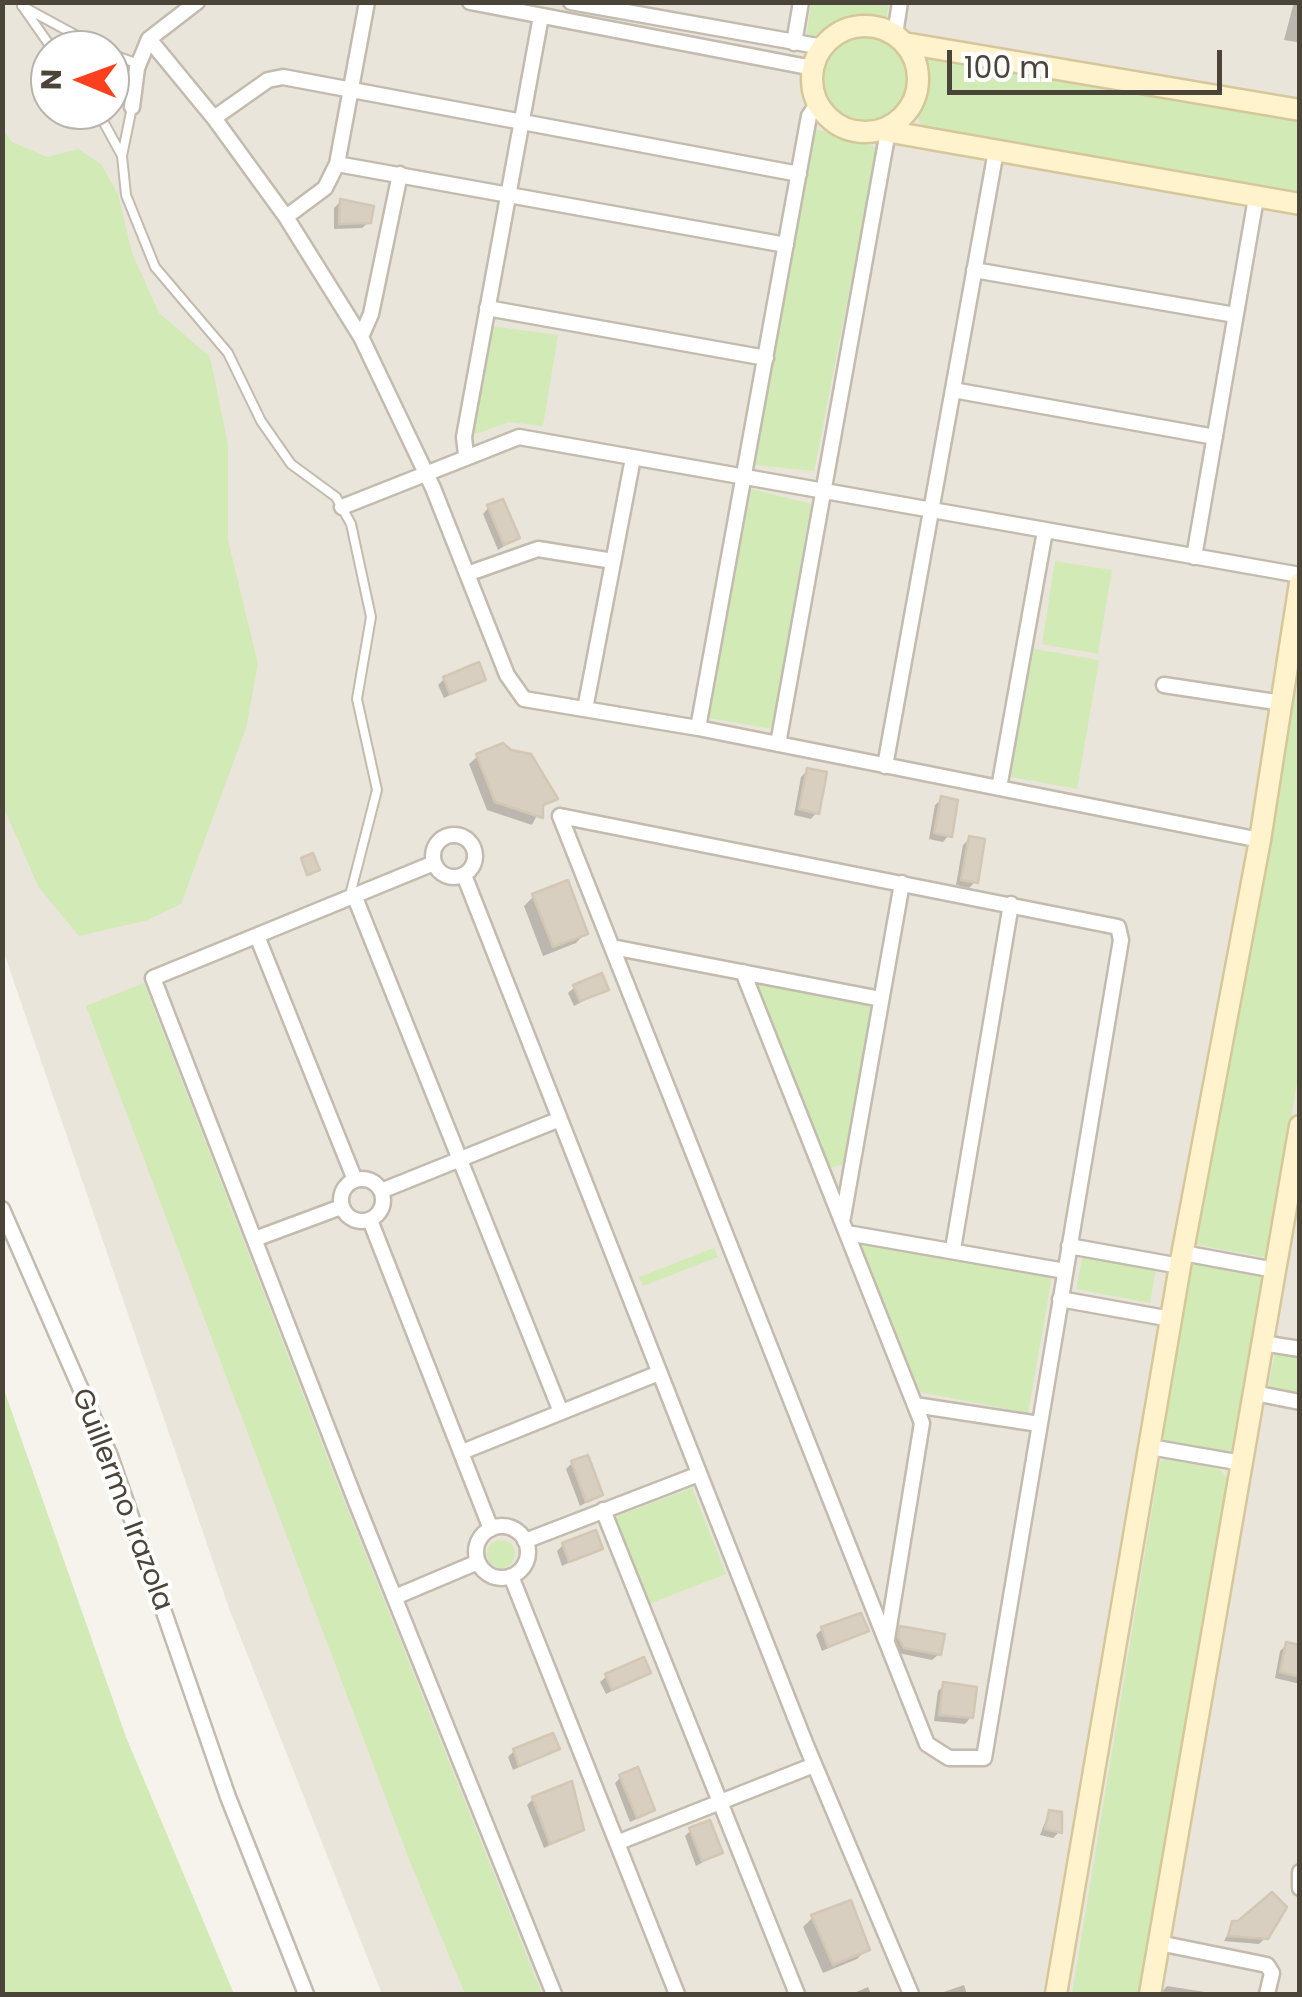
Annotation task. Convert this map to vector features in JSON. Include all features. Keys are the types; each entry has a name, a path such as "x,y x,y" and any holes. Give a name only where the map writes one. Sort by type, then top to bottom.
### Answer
{"street":[{"path":"132,106 139,64 149,39 197,2"},
{"path":"286,218 325,188 337,164 367,2"},
{"path":"470,2 814,68"},
{"path":"571,2 823,47"},
{"path":"794,42 801,2"},
{"path":"778,744 884,130 901,118 914,98 916,63 900,39 900,2"},
{"path":"466,455 464,437 541,16"},
{"path":"1300,110 900,39 862,26 840,32 823,47 814,68 818,103 844,128 884,130 1300,204"},
{"path":"149,39 214,118 286,218 360,337 426,473 515,691 524,699 698,728 1260,840"},
{"path":"214,118 268,80 283,77 798,174"},
{"path":"698,728 809,116 818,103"},
{"path":"886,766 996,151"},
{"path":"337,164 786,245"},
{"path":"360,337 371,314 400,174"},
{"path":"1194,557 1256,198"},
{"path":"974,270 1236,315"},
{"path":"487,308 766,358"},
{"path":"953,390 1214,436"},
{"path":"342,507 466,455 518,438 1300,579 1260,840 1171,1319 1056,1994"},
{"path":"585,709 633,458"},
{"path":"999,788 1045,531"},
{"path":"467,574 538,549 613,560"},
{"path":"1164,685 1282,703"},
{"path":"560,816 902,883 1109,923 1121,934 984,1758 949,1758 928,1744 560,816"},
{"path":"461,836 475,852 473,866 464,876 444,875 434,863 440,840 461,836"},
{"path":"434,863 153,978 554,1994"},
{"path":"464,876 814,1765 911,1994"},
{"path":"844,1227 902,883"},
{"path":"352,896 561,1412"},
{"path":"953,1250 1010,904"},
{"path":"257,936 355,1180"},
{"path":"612,947 882,999"},
{"path":"744,972 922,1423 887,1641"},
{"path":"381,1191 560,1119"},
{"path":"1150,1994 1300,1126"},
{"path":"367,1179 381,1191 382,1208 370,1220 353,1220 342,1206 342,1191 355,1180 367,1179"},
{"path":"255,1239 342,1206"},
{"name":"Guillermo Irazola","path":"2,1209 110,1456 228,1797 306,1994"},
{"path":"370,1220 491,1529"},
{"path":"844,1227 1065,1271"},
{"path":"1070,1246 1275,1270"},
{"path":"1060,1299 1171,1319"},
{"path":"1262,1342 1300,1350"},
{"path":"462,1452 659,1373"},
{"path":"1254,1393 1300,1402"},
{"path":"915,1405 1040,1424"},
{"path":"1150,1447 1242,1463"},
{"path":"525,1542 698,1474"},
{"path":"602,1510 797,1994"},
{"path":"508,1527 525,1542 526,1563 511,1576 491,1576 478,1562 478,1541 491,1529 508,1527"},
{"path":"395,1598 478,1562"},
{"path":"511,1576 678,1994"},
{"path":"619,1842 814,1765"},
{"path":"1300,1872 1300,1888"},
{"path":"1160,1943 1267,1965 1272,1973 1268,1994"}],"lane":[{"path":"22,4 39,30"},
{"path":"22,4 68,30"},
{"path":"130,61 139,64"},
{"path":"132,106 122,156 126,194 155,267 228,354 261,421 291,464 342,507 351,524 371,617 357,698 377,790 352,896"},
{"path":"108,130 122,156"}],"shaded area":[{"path":"2,3 1299,3 1299,1994 382,1994 230,1611 3,950"}],"green space":[{"path":"811,3 889,3 886,20 858,17 818,38 806,38"},
{"path":"866,35 891,42 903,54 910,79 903,104 891,116 866,123 841,116 829,104 822,79 829,54 841,42"},
{"path":"931,53 1299,119 1299,199 923,129 916,114 927,75 926,59"},
{"path":"2,129 12,142 47,157 78,149 101,164 118,194 132,253 159,313 210,357 228,444 228,540 258,664 246,728 181,904 148,920 79,936 39,888 3,806"},
{"path":"816,129 877,148 814,471 755,465"},
{"path":"491,326 558,335 543,426 509,422 476,434 471,428"},
{"path":"751,489 811,504 772,729 709,718"},
{"path":"1055,561 1112,570 1098,654 1042,644"},
{"path":"1299,645 1299,1071 1268,1258 1197,1245"},
{"path":"1029,648 1099,660 1077,789 1007,776"},
{"path":"754,981 871,1005 844,1164 830,1168"},
{"path":"144,983 339,1488 542,1994 465,1994 409,1859 86,1006"},
{"path":"860,1244 1052,1277 1028,1413 920,1392"},
{"path":"714,1248 718,1257 643,1286 639,1277"},
{"path":"1083,1254 1156,1268 1150,1303 1076,1289"},
{"path":"1193,1263 1262,1276 1231,1452 1161,1440"},
{"path":"1275,1352 1299,1357 1299,1395 1268,1389"},
{"path":"2,1384 126,1737 234,1994 3,1994"},
{"path":"1169,1458 1221,1470 1228,1480 1140,1994 1072,1994 1160,1462"},
{"path":"692,1488 726,1574 646,1605 612,1518"},
{"path":"501,1540 511,1544 515,1554 511,1564 501,1568 491,1564 487,1554 491,1544"}],"building":[{"path":"340,199 374,206 371,223 339,224"},
{"path":"503,499 520,538 504,545 487,505"},
{"path":"479,662 486,680 450,694 443,677"},
{"path":"503,743 511,750 531,754 558,799 543,805 543,818 495,802 476,754"},
{"path":"807,768 827,772 819,814 799,809"},
{"path":"941,796 958,800 952,837 934,833"},
{"path":"969,836 985,839 978,883 961,880"},
{"path":"313,853 320,870 307,875 301,858"},
{"path":"568,880 588,934 553,947 532,894"},
{"path":"602,973 609,990 580,1001 573,985"},
{"path":"588,1455 603,1495 586,1502 571,1461"},
{"path":"596,1530 603,1549 569,1562 562,1543"},
{"path":"861,1613 869,1631 828,1647 821,1627"},
{"path":"900,1626 945,1634 941,1655 904,1648 898,1637"},
{"path":"1286,1642 1300,1645 1300,1677 1280,1672"},
{"path":"644,1657 651,1673 612,1690 605,1674"},
{"path":"943,1682 977,1687 973,1718 939,1715"},
{"path":"553,1733 560,1749 519,1766 513,1749"},
{"path":"638,1767 655,1810 637,1818 619,1775"},
{"path":"572,1781 584,1830 550,1844 532,1797"},
{"path":"1049,1810 1062,1812 1062,1833 1045,1829"},
{"path":"710,1820 723,1853 702,1861 689,1828"},
{"path":"1272,1892 1287,1907 1268,1939 1228,1936 1232,1921 1238,1921"},
{"path":"851,1900 870,1950 833,1965 811,1915"}]}
